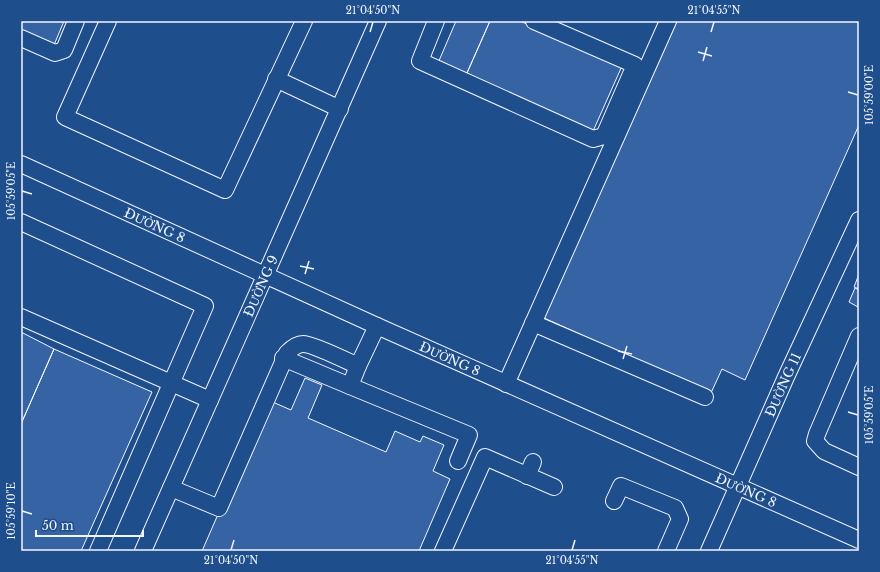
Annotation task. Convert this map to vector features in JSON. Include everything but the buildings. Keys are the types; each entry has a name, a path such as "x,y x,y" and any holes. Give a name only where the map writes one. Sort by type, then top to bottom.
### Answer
{"street":[{"path":"21,38 55,53 64,50 76,21"},
{"path":"108,21 65,117 225,190 304,21"},
{"name":"ĐƯỜNG 9","path":"143,551 378,21"},
{"path":"436,21 420,60 593,139 604,136 635,65 534,21"},
{"path":"506,384 668,21"},
{"path":"276,79 340,109"},
{"name":"ĐƯỜNG 8","path":"21,164 506,384 859,540"},
{"path":"21,222 205,306 98,551"},
{"name":"ĐƯỜNG 11","path":"709,551 786,377 858,227"},
{"path":"21,317 210,400"},
{"path":"533,323 705,397"},
{"path":"350,386 377,326"},
{"path":"859,336 816,434 816,441 824,451 859,467"},
{"path":"171,488 219,508 283,358 286,353 294,347 302,344 311,346 358,366"},
{"path":"283,358 469,436 458,461"},
{"path":"443,551 485,457 530,469 554,487"},
{"path":"614,501 621,486 674,508 680,519 666,551"}]}
